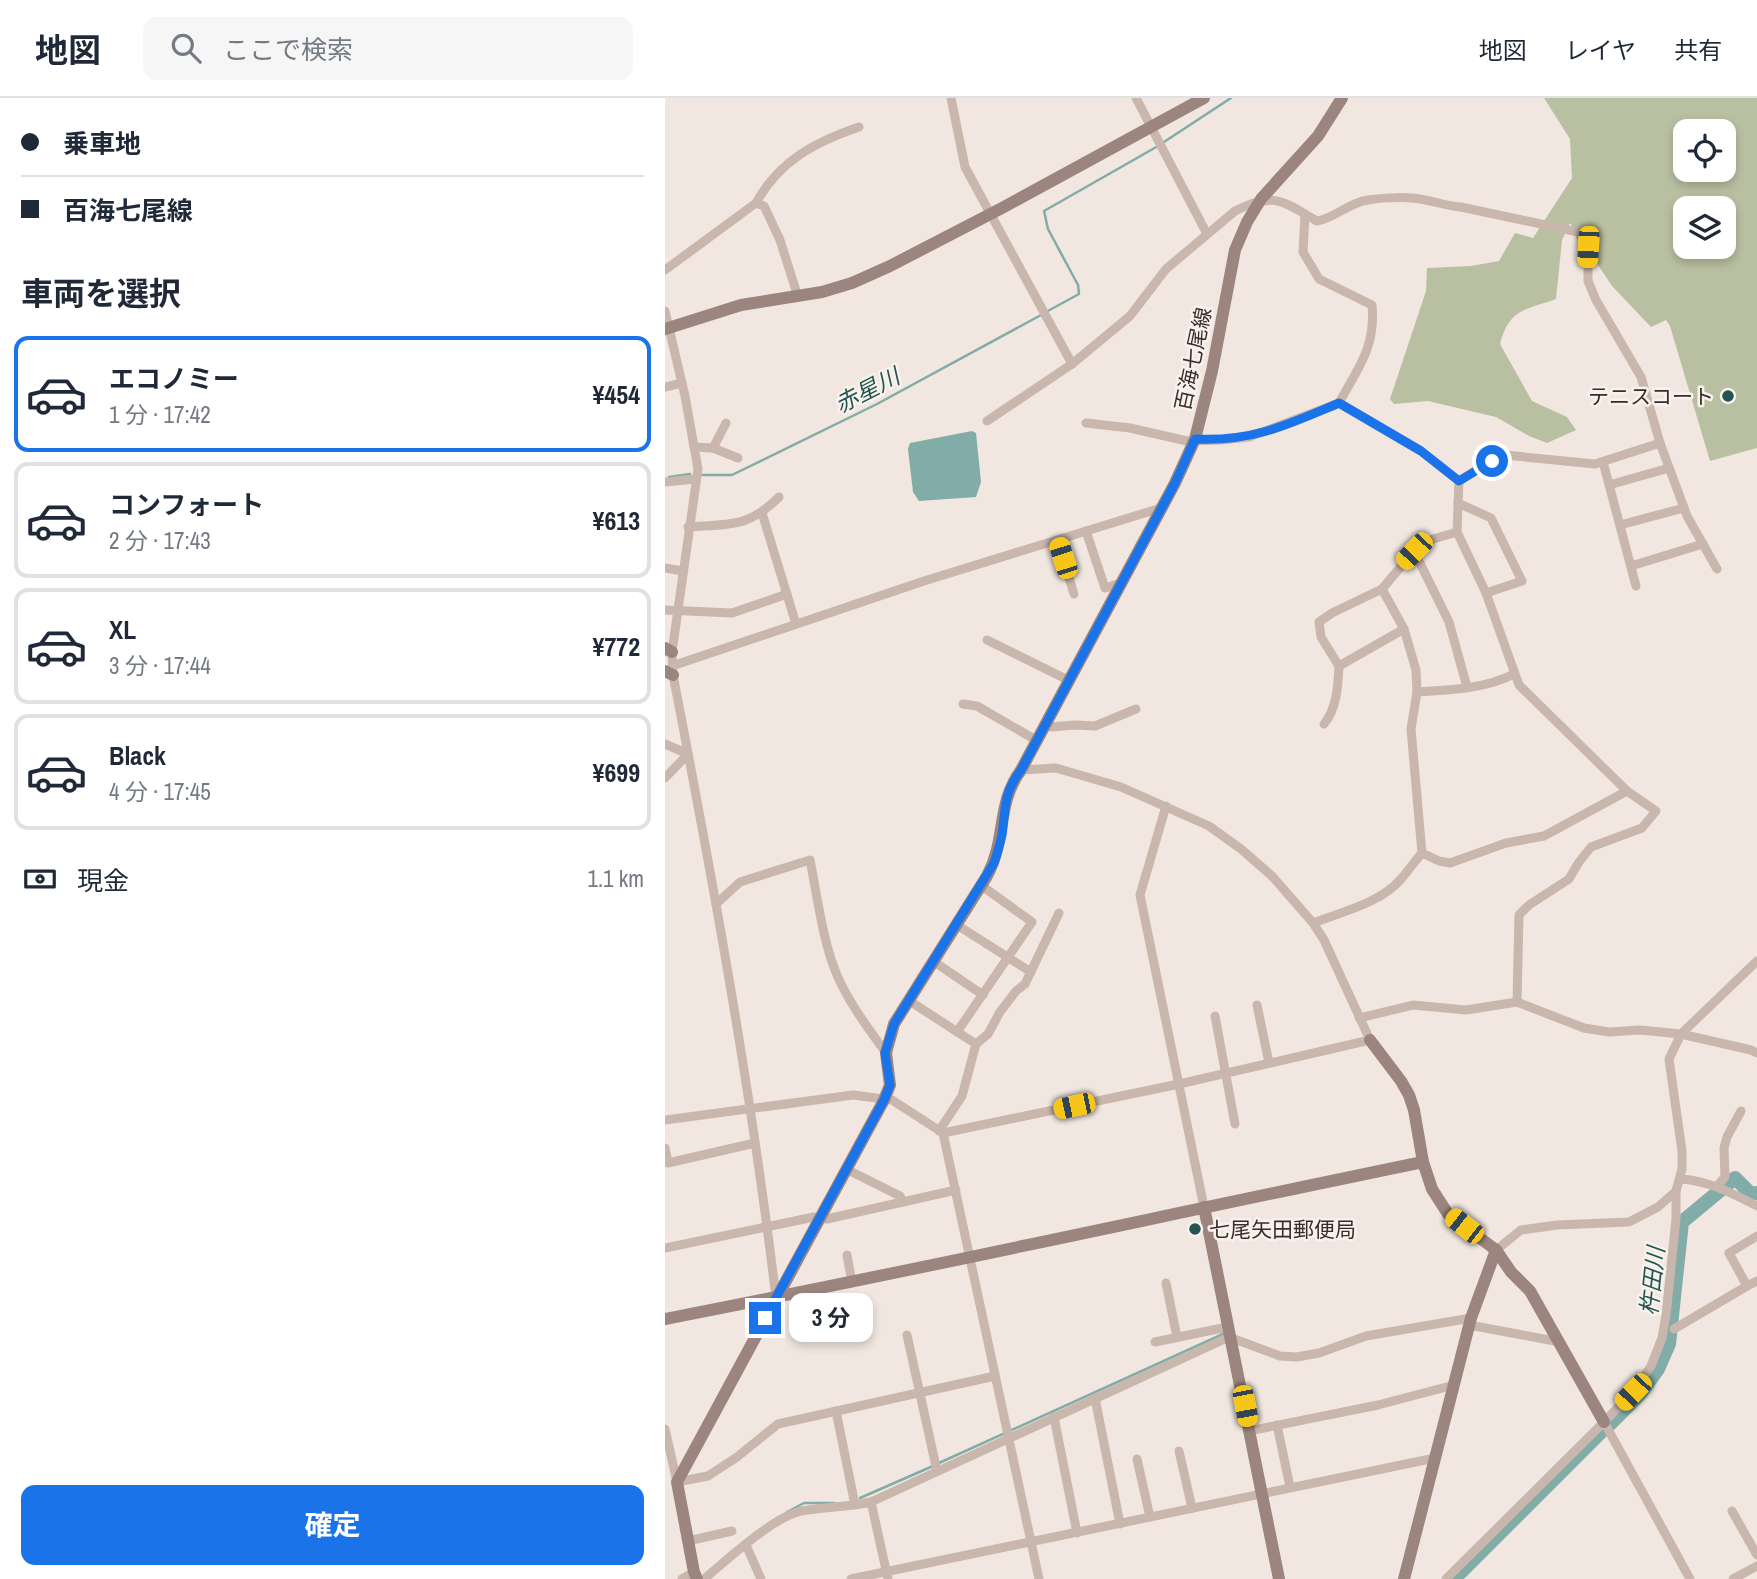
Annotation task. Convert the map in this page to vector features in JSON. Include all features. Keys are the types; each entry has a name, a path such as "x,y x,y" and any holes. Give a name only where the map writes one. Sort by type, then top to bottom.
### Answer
{"street":[{"path":"951,98 965,167 1072,364"},
{"path":"1136,98 1207,234"},
{"path":"667,328 741,306 797,297 852,283 991,214 1204,98"},
{"name":"百海七尾線","path":"677,1482 884,1100 890,1085 885,1053 894,1024 994,863 1002,835 1003,811 1008,791 1175,483 1195,439 1212,371 1235,250 1247,222 1261,199 1318,136 1342,98"},
{"path":"665,270 756,203 768,182 800,153 829,137 859,127"},
{"path":"987,421 1072,364 1130,316 1165,269 1235,211 1261,199 1294,206 1317,221 1330,218 1361,201 1410,197 1442,206 1578,232 1588,247 1588,281 1596,300 1641,377 1660,443 1684,508 1717,569"},
{"path":"756,203 764,206 781,240 797,297"},
{"path":"1086,423 1130,428 1187,441 1222,440 1249,437 1339,403 1372,339 1372,305 1319,279 1303,252 1305,214"},
{"path":"665,310 698,469 669,650 670,670 716,904 768,1226 776,1298"},
{"path":"665,387 681,383"},
{"path":"1339,403 1421,451 1459,481"},
{"path":"713,449 726,423"},
{"path":"1459,481 1492,461 1506,456 1595,464 1660,443"},
{"path":"694,447 713,449 738,458"},
{"path":"1603,462 1636,586"},
{"path":"1609,485 1669,468"},
{"path":"665,482 695,479"},
{"path":"1459,481 1457,532 1486,593 1519,685 1627,791 1656,811 1642,828 1591,847 1569,879 1529,905 1519,915 1517,1002"},
{"path":"688,527 741,523 762,513 779,497"},
{"path":"1458,503 1491,517 1522,581 1486,593"},
{"path":"670,670 924,581 1161,508"},
{"path":"1620,525 1684,508"},
{"path":"762,513 796,624"},
{"path":"1086,531 1105,588 1121,583"},
{"path":"1324,724 1338,690 1339,666 1321,637 1319,622 1383,589 1414,551 1433,539 1457,532"},
{"path":"1057,540 1074,594"},
{"path":"1631,566 1703,544"},
{"path":"1414,551 1449,622 1467,687"},
{"path":"665,568 683,571"},
{"path":"1313,923 1388,891 1401,880 1422,853 1411,729 1417,692 1416,670 1403,629 1383,589"},
{"path":"665,610 732,613 787,594"},
{"path":"1339,666 1403,629"},
{"path":"987,640 1068,680"},
{"path":"1417,692 1499,682 1514,674"},
{"path":"963,704 977,706 1036,740"},
{"path":"1046,721 1051,727 1095,726 1136,709"},
{"path":"665,744 688,754"},
{"path":"665,778 688,754"},
{"path":"1021,770 1056,768 1068,771 1121,787 1209,826 1272,876 1313,923 1324,940 1370,1040 1409,1096 1423,1162 1432,1189 1448,1214 1496,1250 1511,1272 1530,1291 1690,1579"},
{"path":"1422,853 1450,863 1506,843 1544,836 1627,791"},
{"path":"1166,806 1140,895 1279,1579"},
{"path":"716,904 740,882 810,860 831,958 863,1020 885,1053"},
{"path":"957,1032 1032,922 982,886"},
{"path":"941,1132 962,1096 976,1044 988,1034 1000,1012 1025,984 1059,913"},
{"path":"957,925 1031,972"},
{"path":"933,961 982,995"},
{"path":"1446,1579 1604,1422 1651,1366 1662,1338 1676,1219 1676,1191 1681,1179 1682,1151 1669,1059 1681,1034 1757,961"},
{"path":"908,1000 976,1044"},
{"path":"1359,1018 1413,1005 1466,1010 1517,1002 1584,1028 1609,1032 1640,1030 1681,1034 1757,1053"},
{"path":"1257,1005 1269,1063"},
{"path":"1215,1016 1235,1124"},
{"path":"941,1132 1179,1084 1370,1040"},
{"path":"665,1120 853,1096 892,1100 941,1132 971,1256 1039,1579"},
{"path":"1720,1187 1725,1177 1724,1148 1727,1137 1741,1111"},
{"path":"665,1148 668,1163 755,1143"},
{"path":"665,1319 852,1283 1423,1162"},
{"path":"846,1169 900,1196 903,1202"},
{"path":"1681,1179 1697,1180 1720,1187 1757,1206"},
{"path":"665,1248 814,1217 827,1219 955,1190"},
{"path":"1404,1579 1470,1321 1496,1250 1521,1230 1557,1225 1629,1222 1658,1207 1676,1191"},
{"path":"1747,1286 1729,1253 1757,1237"},
{"path":"847,1255 852,1283"},
{"path":"1674,1329 1757,1281"},
{"path":"1166,1283 1177,1337"},
{"path":"1155,1342 1228,1332 1280,1356 1297,1357 1319,1353 1366,1336 1470,1321 1560,1342"},
{"path":"665,1429 695,1577 783,1519 800,1511 871,1502 1007,1434 1095,1398 1228,1332"},
{"path":"907,1335 937,1471"},
{"path":"677,1482 708,1476 778,1424 995,1376"},
{"path":"1249,1431 1378,1405 1454,1385"},
{"path":"1095,1398 1120,1524"},
{"path":"836,1411 855,1505"},
{"path":"1053,1417 1077,1533"},
{"path":"1277,1425 1290,1487"},
{"path":"1179,1451 1192,1508"},
{"path":"851,1579 887,1575 1261,1493 1435,1458"},
{"path":"1137,1460 1150,1517"},
{"path":"871,1502 887,1575"},
{"path":"1732,1511 1757,1555"},
{"path":"688,1541 732,1531"},
{"path":"746,1545 761,1579"},
{"path":"1733,1579 1757,1566"}],"green space":[{"path":"1544,98 1757,98 1757,448 1710,461 1670,326 1666,320 1651,327 1612,286 1570,223 1562,240 1556,299 1513,317 1500,344 1532,401 1567,417 1576,430 1547,443 1496,417 1428,401 1394,404 1390,399 1426,291 1427,268 1471,266 1499,261 1515,233 1533,238 1572,178 1570,139"}],"water":[{"path":"972,431 976,433 981,482 976,497 919,501 913,492 908,449 910,443"}],"waterway":[{"name":"赤星川","path":"1164,142 1231,98"},
{"name":"赤星川","path":"1046,312 1079,294 1078,285 1048,229 1044,211 1158,146"},
{"name":"赤星川","path":"702,475 732,475 877,404 1041,315"},
{"name":"赤星川","path":"669,477 690,474"},
{"name":"杵田川","path":"1610,1424 1641,1393 1658,1369 1669,1344 1682,1222 1735,1178 1751,1194 1757,1193"},
{"path":"939,1463 1223,1334"},
{"name":"杵田川","path":"1454,1579 1603,1430"},
{"path":"860,1498 933,1466"},
{"path":"787,1512 804,1503 834,1503"}],"place":[{"name":"テニスコート","path":"1728,396"},
{"name":"七尾矢田郵便局","path":"1195,1229"}],"route":[{"path":"765,1318 884,1100 890,1085 885,1053 894,1024 994,863 1002,835 1003,811 1008,791 1175,483 1195,439 1249,437 1339,403 1421,451 1459,481 1492,461"}]}
